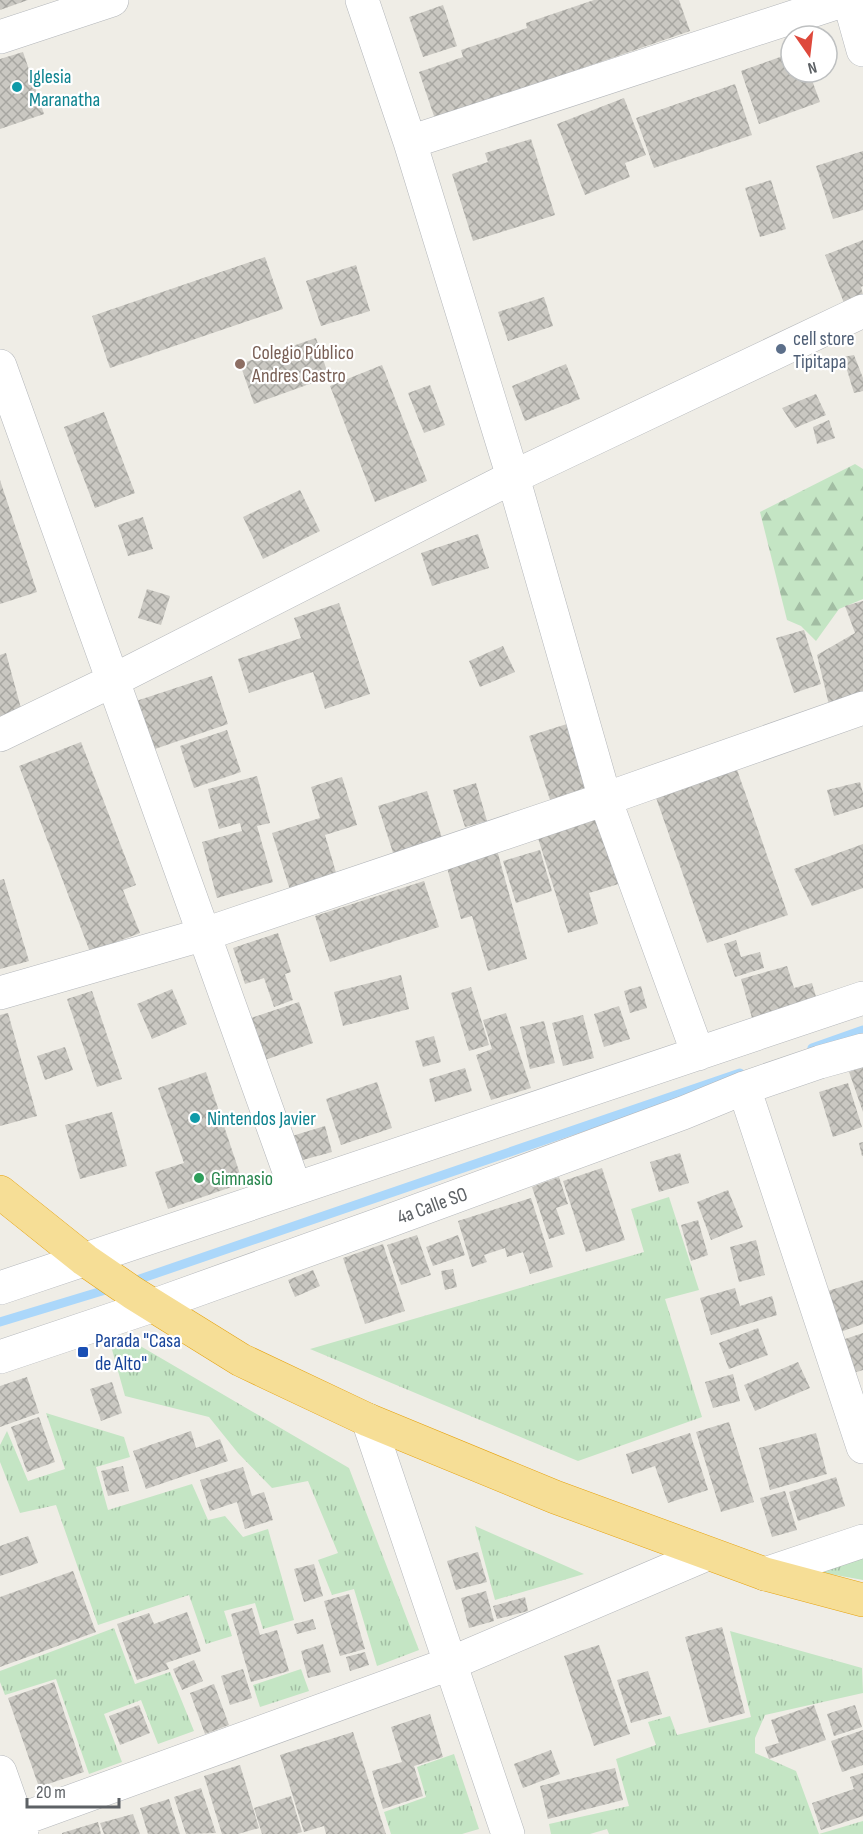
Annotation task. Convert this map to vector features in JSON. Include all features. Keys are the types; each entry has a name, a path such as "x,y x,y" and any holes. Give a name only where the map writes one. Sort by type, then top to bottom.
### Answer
{"highway":[{"path":"0,1192 143,1300 241,1360 368,1420 555,1497 765,1574 863,1600"}],"street":[{"path":"0,38 112,0"},
{"path":"362,0 410,142 513,477 605,799 698,1054"},
{"path":"410,142 847,0 863,50"},
{"path":"0,735 112,681 513,477 863,311"},
{"path":"0,366 295,1188"},
{"path":"0,993 205,934 862,712"},
{"path":"0,1288 95,1266 295,1188 863,998"},
{"name":"4a Calle SO","path":"0,1357 143,1300 672,1117 744,1088 863,1050"},
{"path":"744,1088 863,1447"},
{"path":"368,1420 507,1834"},
{"path":"765,1574 863,1541"},
{"path":"0,1772 13,1828 449,1664 707,1554"}],"green space":[{"path":"855,464 863,469 863,599 839,609 816,641 801,626 787,620 760,512"},
{"path":"669,1197 699,1290 665,1299 702,1417 578,1461 310,1349 644,1252 631,1209"},
{"path":"130,1340 349,1468 419,1650 377,1666 354,1589 332,1595 318,1560 338,1553 308,1481 272,1488 238,1453 209,1417 125,1396 111,1346"},
{"path":"46,1413 124,1437 130,1457 96,1467 108,1510 192,1484 208,1520 225,1516 243,1537 268,1529 294,1620 263,1629 255,1603 224,1611 232,1636 206,1644 189,1595 98,1625 56,1505 20,1513 0,1462 0,1445 7,1431 28,1481 65,1469"},
{"path":"475,1526 584,1574 495,1600"},
{"path":"863,1556 863,1580 819,1572"},
{"path":"114,1628 135,1684 170,1672 194,1731 158,1744 141,1700 104,1714 122,1762 89,1774 56,1679 5,1695 0,1682 0,1671"},
{"path":"730,1631 862,1668 863,1693 765,1715 755,1738 755,1753 796,1771 819,1834 609,1834 607,1829 590,1834 551,1834 549,1824 629,1806 616,1759 656,1745 648,1722 670,1716 677,1735 751,1717"},
{"path":"301,1669 309,1691 260,1707 253,1685"},
{"path":"454,1754 479,1829 462,1834 391,1834 384,1812 426,1797 417,1767"},
{"path":"863,1821 863,1834 819,1834"}],"building":[{"path":"0,0 28,0 0,10"},
{"path":"594,0 679,0 690,31 435,119 419,72 463,57 461,50 527,28 526,23"},
{"path":"443,5 457,46 423,57 409,17"},
{"name":"Iglesia Maranatha","path":"23,52 44,114 0,129 0,59"},
{"path":"779,57 779,84 813,84 820,102 759,124 741,71"},
{"path":"735,84 752,135 654,168 636,118"},
{"path":"624,98 646,155 625,163 630,177 585,195 557,124"},
{"path":"531,139 555,215 473,241 452,174 488,162 485,153"},
{"path":"863,151 863,210 833,219 816,166"},
{"path":"771,180 786,229 760,237 745,188"},
{"path":"863,240 863,286 861,287 863,295 844,303 825,255"},
{"path":"265,257 283,309 110,368 92,316"},
{"path":"356,265 370,311 321,326 306,281"},
{"path":"544,297 553,326 508,341 498,312"},
{"path":"316,338 329,377 254,404 240,364"},
{"path":"854,355 863,378 863,391 854,393 843,357"},
{"path":"566,364 580,399 525,421 512,386"},
{"path":"382,365 427,481 375,502 330,386"},
{"path":"430,385 445,425 424,433 408,393"},
{"path":"816,394 826,415 795,428 782,408"},
{"path":"104,412 135,493 95,508 64,427"},
{"path":"829,420 835,438 817,444 813,427"},
{"path":"0,480 37,592 0,604"},
{"path":"300,490 320,531 263,559 243,517"},
{"path":"143,517 153,549 128,556 118,525"},
{"path":"478,534 489,568 432,586 421,553"},
{"path":"147,589 170,596 161,625 138,618"},
{"path":"863,601 863,698 830,709 817,655 855,633 845,606"},
{"path":"339,603 370,694 325,709 313,672 249,693 238,659 301,638 294,618"},
{"path":"804,630 821,684 794,693 776,638"},
{"path":"503,646 515,672 480,687 469,661"},
{"path":"6,653 22,712 0,718 0,655"},
{"path":"212,676 228,724 149,751 133,702"},
{"path":"570,723 593,793 552,806 529,736"},
{"path":"227,730 241,772 194,788 180,746"},
{"path":"81,742 136,885 123,890 140,933 90,952 19,766"},
{"path":"735,764 788,915 707,943 654,792"},
{"path":"257,776 270,823 257,826 273,882 217,898 202,842 242,831 240,823 219,829 208,789"},
{"path":"342,777 357,825 325,835 337,876 290,890 272,833 320,818 311,787"},
{"path":"860,782 863,807 834,816 827,790"},
{"path":"476,783 487,821 465,827 453,790"},
{"path":"427,791 444,844 395,859 378,806"},
{"path":"604,815 625,882 589,893 598,924 568,933 537,835"},
{"path":"863,844 863,888 812,906 794,869"},
{"path":"497,850 527,959 488,971 472,916 461,919 446,864"},
{"path":"540,850 552,891 516,903 503,861"},
{"path":"4,879 29,961 0,969 0,880"},
{"path":"424,881 439,927 330,962 315,916"},
{"path":"278,933 291,972 285,974 293,1000 274,1007 264,978 245,984 233,948"},
{"path":"736,940 741,957 760,952 764,968 735,977 724,944"},
{"path":"787,966 794,988 812,983 817,1000 752,1018 741,979"},
{"path":"401,975 409,1009 343,1026 334,992"},
{"path":"641,986 647,1008 630,1013 624,991"},
{"path":"471,987 489,1045 469,1051 451,993"},
{"path":"172,989 187,1024 152,1039 137,1004"},
{"path":"92,991 122,1079 97,1087 67,999"},
{"path":"299,1002 313,1043 265,1060 251,1018"},
{"path":"619,1006 630,1039 604,1047 594,1014"},
{"path":"8,1013 37,1116 0,1126 0,1015"},
{"path":"506,1013 531,1088 491,1100 476,1055 492,1049 483,1020"},
{"path":"583,1015 594,1058 563,1066 552,1023"},
{"path":"544,1021 555,1063 530,1069 520,1027"},
{"path":"434,1036 441,1062 423,1067 415,1041"},
{"path":"65,1047 73,1070 45,1080 37,1056"},
{"path":"863,1067 863,1112 849,1072"},
{"path":"465,1068 472,1091 435,1102 429,1079"},
{"path":"206,1072 243,1183 168,1209 155,1172 184,1163 158,1088"},
{"path":"377,1082 392,1128 341,1145 326,1099"},
{"path":"848,1083 862,1127 833,1137 819,1092"},
{"path":"112,1112 127,1166 80,1179 65,1125"},
{"path":"325,1126 332,1152 299,1161 292,1136"},
{"path":"863,1142 863,1156 862,1156 859,1143"},
{"path":"680,1153 689,1183 659,1192 650,1162"},
{"path":"602,1168 625,1240 586,1252 563,1181"},
{"path":"559,1177 568,1204 556,1208 565,1234 549,1239 532,1187"},
{"path":"728,1190 743,1227 711,1240 697,1202"},
{"path":"531,1198 553,1267 530,1274 523,1252 507,1257 505,1248 484,1255 487,1262 472,1267 458,1221"},
{"path":"698,1220 708,1255 691,1261 681,1225"},
{"path":"417,1235 431,1275 401,1285 387,1245"},
{"path":"458,1235 465,1255 433,1266 426,1247"},
{"path":"756,1240 765,1275 739,1282 730,1247"},
{"path":"383,1244 405,1311 365,1324 343,1258"},
{"path":"453,1269 457,1287 445,1290 441,1271"},
{"path":"313,1270 320,1286 295,1297 288,1280"},
{"path":"863,1280 863,1324 829,1336 815,1295"},
{"path":"735,1288 740,1306 772,1296 777,1315 711,1335 700,1298"},
{"path":"758,1328 768,1355 729,1369 719,1343"},
{"path":"863,1333 863,1370 841,1377 830,1344"},
{"path":"798,1362 810,1388 755,1411 744,1385"},
{"path":"733,1374 740,1401 713,1408 705,1382"},
{"path":"27,1377 39,1413 0,1427 0,1386"},
{"path":"112,1382 122,1413 101,1421 90,1389"},
{"path":"39,1417 55,1462 27,1472 11,1427"},
{"path":"729,1422 754,1502 721,1512 696,1432"},
{"path":"191,1431 196,1448 220,1439 228,1461 146,1489 133,1451"},
{"path":"690,1433 708,1490 668,1503 655,1466 632,1474 626,1454"},
{"path":"816,1433 827,1474 770,1490 759,1448"},
{"path":"123,1466 129,1491 108,1496 101,1471"},
{"path":"243,1467 252,1496 264,1492 273,1520 245,1529 237,1502 210,1511 200,1480"},
{"path":"836,1477 845,1506 798,1521 789,1492"},
{"path":"785,1491 797,1530 772,1537 760,1498"},
{"path":"28,1536 38,1563 0,1576 0,1546"},
{"path":"478,1552 487,1582 456,1590 447,1561"},
{"path":"314,1564 323,1596 304,1602 294,1569"},
{"path":"73,1571 96,1632 0,1667 0,1597"},
{"path":"486,1591 494,1621 469,1628 461,1598"},
{"path":"349,1594 365,1649 340,1656 324,1601"},
{"path":"525,1597 528,1611 497,1619 493,1606"},
{"path":"252,1608 260,1635 277,1630 289,1671 251,1682 231,1614"},
{"path":"187,1612 201,1651 166,1663 169,1669 137,1680 117,1624 149,1613 154,1624"},
{"path":"313,1619 316,1629 297,1634 294,1624"},
{"path":"722,1627 745,1713 709,1723 685,1637"},
{"path":"323,1644 331,1672 308,1678 301,1651"},
{"path":"599,1645 630,1734 594,1746 564,1656"},
{"path":"365,1652 369,1665 350,1671 346,1657"},
{"path":"194,1660 203,1681 182,1690 173,1669"},
{"path":"243,1669 252,1698 230,1705 221,1676"},
{"path":"648,1671 662,1714 631,1723 617,1680"},
{"path":"54,1682 84,1772 39,1787 8,1698"},
{"path":"214,1684 229,1725 205,1734 190,1693"},
{"path":"139,1705 150,1733 120,1745 109,1716"},
{"path":"814,1705 826,1740 769,1759 765,1747 779,1743 771,1720"},
{"path":"855,1705 862,1727 834,1736 827,1714"},
{"path":"430,1714 443,1757 414,1766 423,1796 383,1809 372,1771 402,1762 391,1727"},
{"path":"863,1730 863,1765 842,1772 831,1741"},
{"path":"353,1732 386,1834 326,1834 324,1826 304,1832 280,1755"},
{"path":"551,1750 560,1774 523,1788 514,1764"},
{"path":"240,1765 259,1828 238,1834 222,1834 204,1776"},
{"path":"615,1768 623,1800 548,1819 540,1786"},
{"path":"863,1773 863,1816 821,1830 812,1803 854,1789 850,1777"},
{"path":"201,1788 216,1833 186,1834 174,1797"},
{"path":"291,1796 302,1832 262,1834 254,1808"},
{"path":"169,1799 180,1834 148,1834 140,1808"},
{"path":"133,1814 140,1834 104,1834 100,1823"},
{"path":"98,1822 101,1834 62,1834 62,1833"}],"waterway":[{"path":"812,1048 863,1030"},
{"path":"131,1282 740,1073"},
{"path":"0,1322 112,1288"}],"place":[{"name":"Iglesia Maranatha","path":"17,87"},
{"name":"cell store Tipitapa","path":"781,349"},
{"name":"Colegio Público Andres Castro","path":"240,364"},
{"name":"Nintendos Javier","path":"195,1118"},
{"name":"Gimnasio","path":"199,1178"},
{"name":"Parada \"Casa de Alto\"","path":"83,1352"}]}
